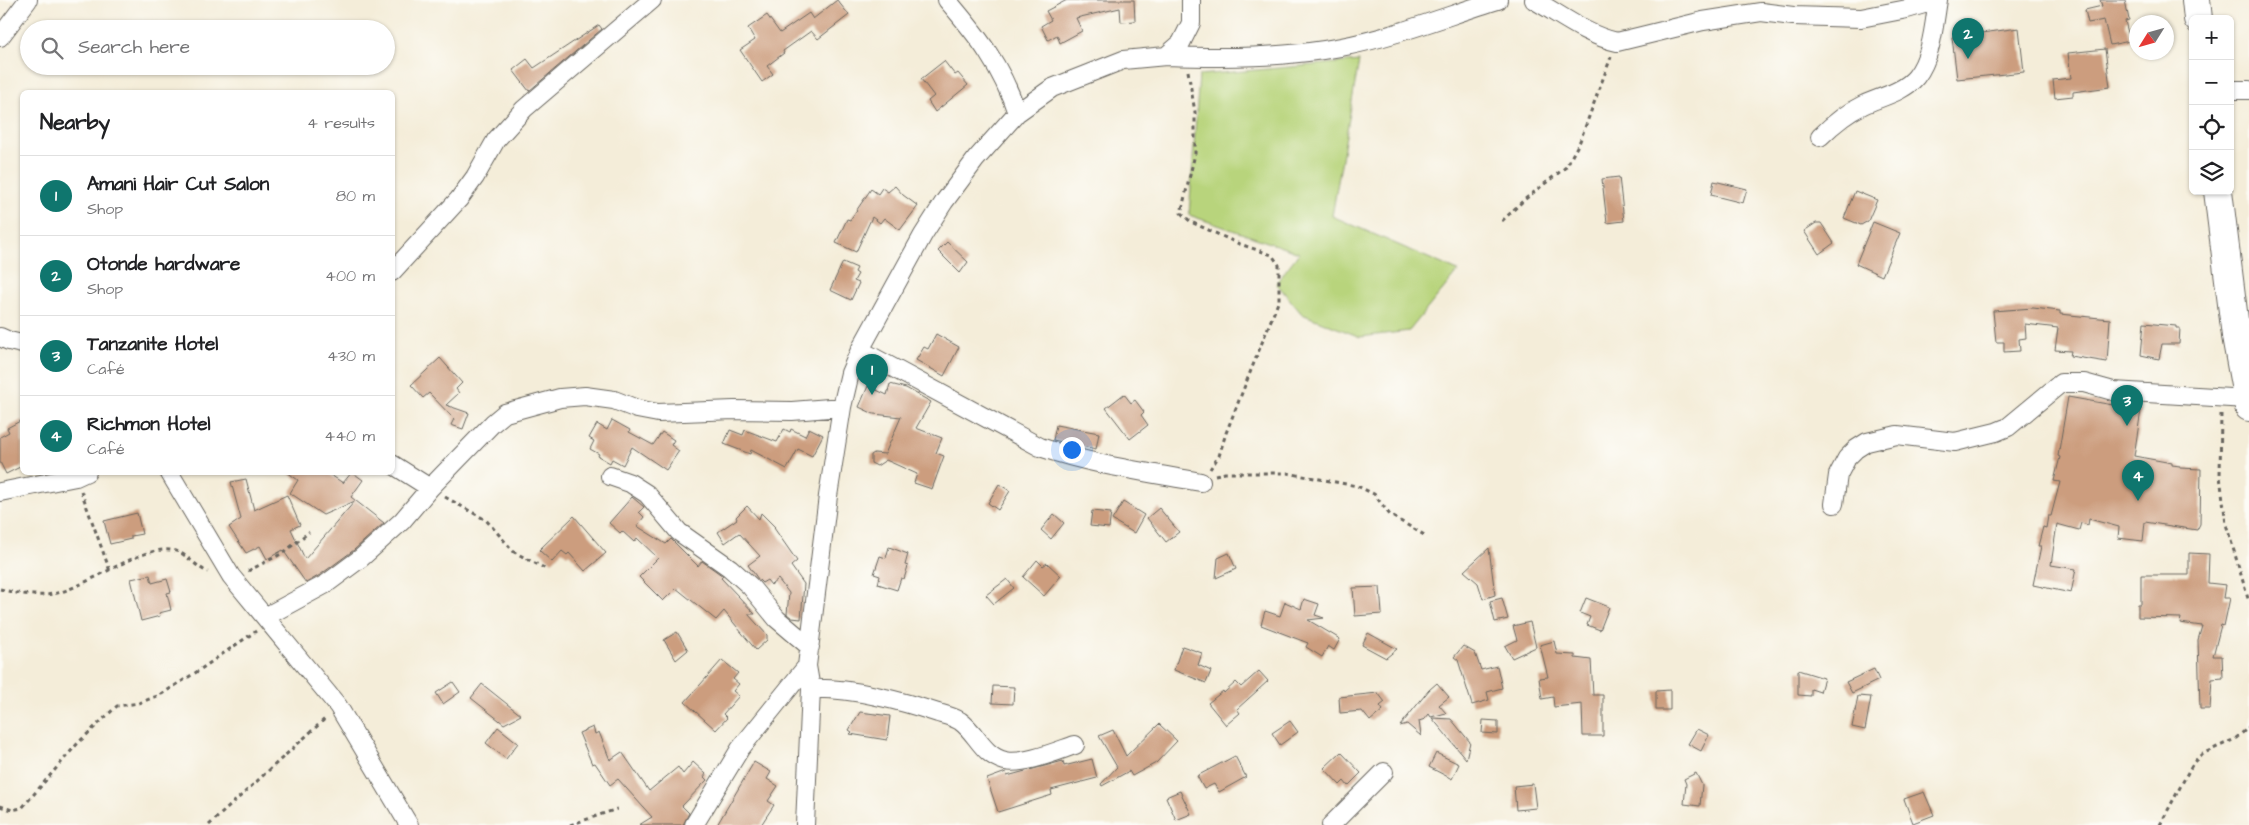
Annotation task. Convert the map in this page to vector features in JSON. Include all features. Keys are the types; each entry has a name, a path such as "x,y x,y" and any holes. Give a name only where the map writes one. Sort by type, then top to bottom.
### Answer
{"highway":[{"path":"2196,0 2198,15"},
{"path":"2218,195 2236,336 2248,403"}],"street":[{"path":"0,38 28,0"},
{"path":"395,269 459,199 475,177 496,140 524,109 652,0"},
{"path":"947,0 994,61 1009,86 1017,113"},
{"path":"1166,56 1181,43 1190,23 1191,0"},
{"path":"805,825 811,689 807,666 828,496 842,407 850,373 860,350 923,236 944,202 976,159 1017,113 1052,88 1123,60 1166,56 1270,55 1340,47 1381,37 1498,0"},
{"path":"1534,0 1581,28 1603,39 1616,42 1703,21 1761,12 1793,16 1861,18 1907,9 1938,0 1932,36 1925,60 1916,77 1903,88 1841,117 1820,136"},
{"path":"2234,90 2249,90"},
{"path":"0,337 20,344"},
{"path":"860,350 1040,447 1065,456 1201,482"},
{"path":"1834,504 1838,475 1847,458 1867,442 1897,435 1922,436 1956,442 1996,432 2008,427 2061,383 2084,384 2113,391 2221,399 2248,403"},
{"path":"267,620 326,584 361,558 402,522 429,489 505,413 560,398 585,396 614,400 637,409 658,413 734,410 792,411 842,407"},
{"path":"395,466 429,489"},
{"path":"0,492 82,475"},
{"path":"171,475 232,576 338,706 410,825"},
{"path":"610,476 630,483 647,494 679,532 730,568 750,586 777,619 810,647"},
{"path":"694,825 740,749 807,666"},
{"path":"811,689 826,688 908,703 959,720 984,749 995,757 1006,761 1041,756 1075,745"},
{"path":"1331,825 1384,772"}],"path":[{"path":"1502,222 1524,200 1566,166 1580,141 1616,42"},
{"path":"1185,57 1195,112 1195,154 1181,213 1191,222 1237,243 1272,255 1279,265 1280,282 1279,300 1250,371 1219,456 1201,482"},
{"path":"2221,399 2220,476 2226,524 2249,602"},
{"path":"1201,482 1225,473 1287,473 1357,486 1374,494 1390,515 1426,536"},
{"path":"82,475 110,571"},
{"path":"429,489 486,520 514,552 546,569"},
{"path":"0,589 17,594 47,595 75,588 148,553 176,551 204,570 219,576 232,576 256,568 283,553 309,532"},
{"path":"0,806 12,810 22,808 78,743 117,706 140,703 160,695 195,673 267,620"},
{"path":"209,825 308,737 338,706"},
{"path":"2160,825 2193,763 2202,754 2235,739 2249,727"},
{"path":"570,825 617,809"}],"green space":[{"path":"1359,61 1332,216 1458,271 1409,331 1360,337 1302,314 1276,283 1299,253 1189,215 1199,75"}],"building":[{"path":"837,0 849,15 818,39 811,31 783,51 784,53 767,66 773,74 762,82 740,50 755,40 748,28 767,15 780,33 809,13 813,19"},
{"path":"1067,0 1134,0 1135,21 1121,22 1120,8 1076,18 1082,31 1060,43 1057,35 1048,40 1041,26 1051,20 1046,11"},
{"path":"2100,0 2125,0 2129,20 2125,21 2129,41 2110,45 2104,20 2088,23 2085,10 2102,6"},
{"path":"599,25 602,29 529,91 513,70 527,59 534,68"},
{"path":"2019,28 2024,72 1957,79 1952,37"},
{"path":"2105,49 2110,87 2073,92 2073,96 2055,98 2053,80 2071,78 2068,53"},
{"path":"944,61 955,75 958,73 968,85 935,112 928,101 934,96 921,79"},
{"path":"1619,177 1624,221 1607,223 1602,179"},
{"path":"1714,181 1747,189 1743,203 1711,195"},
{"path":"895,186 903,195 918,206 900,230 884,218 880,223 872,217 856,252 836,243 847,219 850,220 871,189 878,194 882,188 888,192"},
{"path":"1855,191 1877,200 1868,221 1861,225 1844,218"},
{"path":"1873,222 1900,233 1882,276 1856,264"},
{"path":"1816,223 1821,223 1834,243 1819,254 1804,231"},
{"path":"947,242 968,262 960,273 938,251"},
{"path":"843,262 857,268 855,272 858,274 854,281 859,283 851,300 830,290"},
{"path":"2033,308 2060,311 2060,314 2110,319 2107,362 2070,356 2071,351 2055,350 2058,328 2025,324 2026,338 2019,339 2020,351 2004,352 2004,342 1996,342 1993,311"},
{"path":"2144,323 2180,328 2179,344 2162,344 2159,359 2141,355"},
{"path":"936,334 959,347 944,376 916,360 924,347 928,349"},
{"path":"440,358 462,383 456,389 459,393 446,405 469,413 463,429 451,425 454,419 429,393 423,398 411,385"},
{"path":"890,384 906,388 931,402 916,428 942,438 936,453 944,456 932,489 914,483 917,474 886,460 877,466 871,463 871,455 874,453 885,454 901,417 874,414 859,407 868,386 887,395"},
{"path":"1124,394 1131,403 1135,400 1144,412 1141,415 1148,425 1130,439 1106,408"},
{"path":"2068,397 2141,410 2134,456 2172,463 2172,465 2180,466 2180,468 2201,469 2200,524 2197,530 2145,522 2143,541 2118,538 2119,527 2089,519 2088,525 2081,523 2079,530 2057,524 2051,565 2076,569 2071,593 2033,585 2041,546 2038,546 2043,527 2046,528 2048,516 2051,516 2060,482 2054,481 2060,457 2058,456"},
{"path":"612,420 653,445 662,432 674,440 671,445 679,451 666,470 632,447 623,465 612,459 610,463 590,449 594,441 589,438 597,424 607,430"},
{"path":"20,421 20,467 6,474 0,462 0,437 9,432 7,428"},
{"path":"1056,425 1099,433 1096,449 1053,440"},
{"path":"809,428 823,435 812,456 798,449 787,469 751,450 750,454 724,444 730,430 743,435 745,430 777,442 784,429 790,432 791,429 805,436"},
{"path":"291,475 331,475 343,483 350,475 356,475 363,480 351,497 384,523 354,550 306,583 283,550 267,559 260,546 246,553 229,527 241,519 231,482 246,479 254,510 287,495 300,525 291,529 305,559 355,501 323,515 290,493 298,480"},
{"path":"999,484 1010,491 998,510 988,503"},
{"path":"632,497 644,507 639,512 644,517 637,526 666,544 671,539 698,566 702,561 723,576 721,578 755,614 748,614 767,635 767,640 756,650 724,611 716,620 676,588 663,601 639,577 658,558 637,538 634,542 609,523"},
{"path":"1123,502 1144,515 1134,533 1112,520"},
{"path":"747,506 759,519 761,513 775,527 797,561 791,566 804,584 801,619 792,618 787,614 789,593 778,579 771,585 767,580 762,583 758,579 748,565 760,556 739,533 725,543 718,532 737,519 736,517"},
{"path":"1159,508 1179,532 1166,542 1147,518"},
{"path":"1092,511 1111,513 1109,528 1090,526"},
{"path":"137,513 142,534 110,544 104,521"},
{"path":"1054,514 1064,523 1051,539 1041,530"},
{"path":"574,516 606,553 585,571 569,553 567,555 562,551 552,562 539,550"},
{"path":"889,547 908,554 905,565 908,566 904,579 901,578 897,590 878,584 880,576 874,574 880,556 886,558"},
{"path":"1489,548 1495,595 1483,599 1478,583 1464,571"},
{"path":"1229,553 1236,569 1216,578 1218,558"},
{"path":"2189,553 2209,554 2208,583 2226,585 2224,598 2230,598 2224,626 2221,625 2213,656 2222,656 2223,678 2212,679 2210,709 2200,709 2198,640 2202,626 2180,623 2181,618 2138,617 2138,604 2141,604 2141,575 2189,575"},
{"path":"1037,560 1043,566 1047,563 1061,576 1044,596 1023,577"},
{"path":"150,575 152,583 167,579 171,592 167,593 171,610 159,613 160,616 141,621 131,579"},
{"path":"1007,579 1014,588 994,604 986,595"},
{"path":"1380,587 1382,614 1355,616 1353,588"},
{"path":"1502,598 1508,619 1495,622 1490,601"},
{"path":"1586,598 1609,607 1600,630 1587,625 1590,617 1580,613"},
{"path":"1304,599 1319,604 1315,615 1324,618 1308,620 1340,639 1334,650 1328,646 1322,657 1306,647 1308,643 1261,625 1265,611 1280,616 1285,602 1301,609"},
{"path":"1530,622 1536,647 1512,658 1505,646 1517,640 1513,626"},
{"path":"677,632 688,650 676,660 664,640"},
{"path":"1368,633 1397,649 1386,658 1362,645"},
{"path":"1554,641 1557,654 1575,655 1575,658 1591,660 1593,695 1603,695 1603,736 1583,736 1582,704 1554,707 1553,697 1542,699 1539,678 1548,677 1540,645"},
{"path":"1182,646 1202,653 1198,665 1211,671 1206,683 1174,670"},
{"path":"1463,646 1475,653 1481,670 1497,666 1502,688 1487,692 1489,700 1472,705 1458,660 1454,657"},
{"path":"722,660 738,673 733,679 739,684 733,691 739,696 723,714 727,718 716,730 685,702"},
{"path":"1874,669 1879,680 1852,693 1846,682"},
{"path":"1798,670 1824,678 1820,692 1811,689 1811,696 1798,695"},
{"path":"1259,671 1268,681 1237,709 1240,713 1226,725 1208,703 1223,691 1224,693 1236,682 1241,687"},
{"path":"453,682 460,692 443,704 436,693"},
{"path":"1437,683 1449,697 1439,705 1446,713 1431,717 1429,714 1425,719 1419,721 1421,736 1407,724 1400,726 1429,690"},
{"path":"482,684 521,715 504,724 471,698"},
{"path":"993,686 1014,687 1013,704 992,703"},
{"path":"1670,690 1670,710 1656,710 1656,691"},
{"path":"1378,693 1385,702 1380,706 1383,710 1370,721 1362,711 1340,713 1339,697"},
{"path":"1858,696 1871,697 1865,730 1852,727"},
{"path":"860,712 890,716 887,740 850,734 852,732 849,730"},
{"path":"1432,718 1451,719 1470,742 1466,759"},
{"path":"1483,720 1498,721 1498,734 1482,733"},
{"path":"1290,721 1298,732 1280,745 1272,733"},
{"path":"1159,724 1177,741 1156,763 1132,776 1129,771 1102,786 1101,784 1117,767 1099,736 1113,730 1126,756"},
{"path":"498,727 518,743 506,759 486,743"},
{"path":"593,727 595,734 599,732 610,760 622,752 649,791 678,767 683,774 693,762 706,774 704,777 707,780 682,806 689,813 683,825 639,825 652,817 618,779 610,785 595,763 592,764 579,733"},
{"path":"1697,729 1709,735 1701,751 1688,744"},
{"path":"1341,752 1361,773 1348,786 1344,781 1340,785 1324,768"},
{"path":"1436,753 1459,764 1452,779 1429,767"},
{"path":"1235,756 1246,777 1219,792 1214,784 1204,789 1197,776"},
{"path":"1092,759 1097,778 1051,790 1052,795 998,812 987,779 1006,772 1007,776 1063,761 1064,766"},
{"path":"754,762 771,772 767,779 778,786 768,801 774,805 761,825 717,825"},
{"path":"1696,773 1702,785 1700,806 1684,804 1686,784 1684,779"},
{"path":"1533,784 1536,808 1516,810 1514,786"},
{"path":"1180,791 1191,814 1176,820 1166,797"},
{"path":"1924,792 1934,815 1913,823 1904,799"}],"place":[{"name":"Otonde hardware","path":"1968,59"},
{"name":"Amani Hair Cut Salon","path":"872,395"},
{"name":"Tanzanite Hotel","path":"2127,426"},
{"name":"Richmon Hotel","path":"2138,501"}]}
